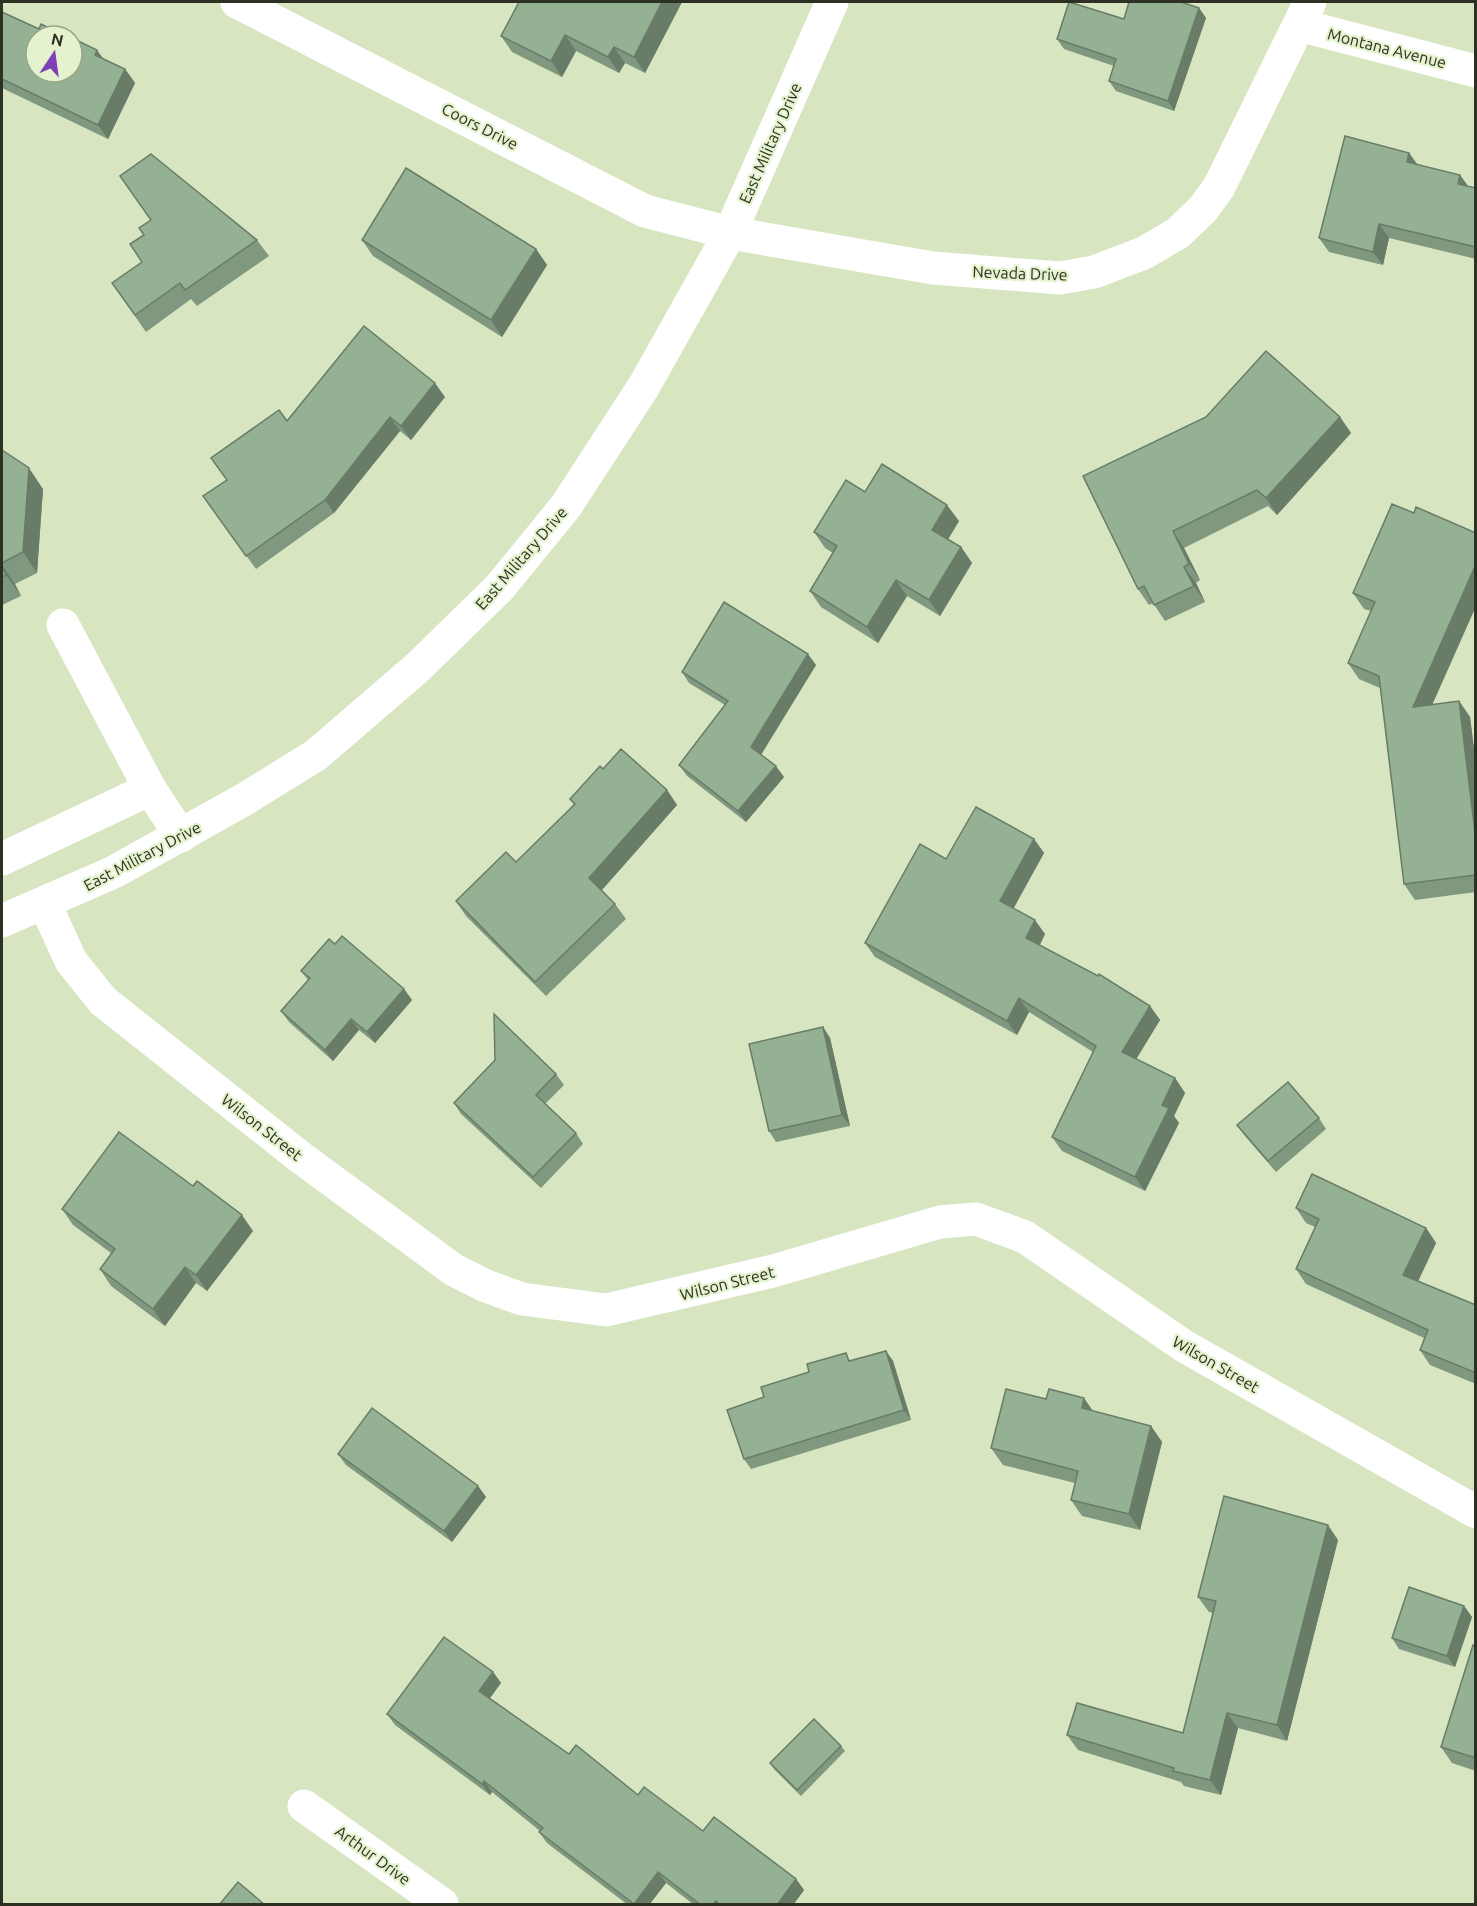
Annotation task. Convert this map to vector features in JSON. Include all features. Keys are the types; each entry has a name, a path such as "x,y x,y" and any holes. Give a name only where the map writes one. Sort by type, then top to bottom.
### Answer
{"street":[{"name":"Coors Drive","path":"237,2 645,211 730,233"},
{"name":"East Military Drive","path":"2,921 114,872 181,836 316,755 417,668 499,588 566,506 644,386 730,233 832,2"},
{"name":"Nevada Drive","path":"730,233 933,268 1060,278 1094,272 1153,248 1178,233 1203,209 1219,187 1305,13"},
{"name":"Montana Avenue","path":"1305,13 1476,71"},
{"path":"63,625 150,789 181,836"},
{"path":"2,859 150,789"},
{"name":"Wilson Street","path":"45,904 71,961 103,1001 300,1157 454,1270 486,1286 522,1299 606,1310 773,1271 940,1222 976,1219 1025,1238 1184,1346 1476,1512"},
{"name":"Arthur Drive","path":"304,1806 442,1905"}],"building":[{"path":"519,2 662,2 634,57 614,47 608,57 565,35 551,61 501,36"},
{"path":"1069,2 1124,19 1129,2 1181,2 1199,8 1168,101 1109,81 1116,59 1057,39"},
{"path":"2,12 28,24 24,24 24,84 84,84 84,44 97,50 95,55 125,69 98,125 2,79"},
{"path":"1345,136 1409,153 1407,162 1460,175 1458,184 1476,188 1476,247 1379,224 1373,252 1319,238"},
{"path":"151,154 257,240 185,290 180,283 135,315 112,283 142,262 130,244 144,235 139,228 151,220 120,176"},
{"path":"406,168 536,249 491,320 362,240"},
{"path":"364,326 435,383 401,426 390,417 325,500 246,556 203,496 227,480 211,458 279,410 287,421"},
{"path":"1266,351 1340,417 1266,498 1257,490 1173,531 1189,564 1184,567 1194,586 1154,605 1144,586 1138,589 1083,476 1206,417"},
{"path":"2,450 29,468 23,552 2,563"},
{"path":"882,464 947,505 932,530 961,547 929,600 896,580 867,627 810,591 837,546 814,532 846,480 865,492"},
{"path":"1392,504 1414,513 1416,507 1476,533 1476,564 1413,707 1459,701 1476,841 1476,875 1404,884 1379,676 1348,663 1375,602 1353,593"},
{"path":"724,602 808,654 751,747 776,766 738,811 679,765 728,701 682,672"},
{"path":"621,749 667,790 589,878 615,904 535,982 456,901 506,852 516,862 575,804 570,799 600,766 603,769"},
{"path":"976,807 1034,839 1000,901 1035,920 1026,938 1098,976 1099,974 1150,1006 1122,1052 1175,1078 1162,1105 1169,1108 1135,1177 1052,1137 1096,1046 1019,998 1007,1021 865,943 920,844 946,859"},
{"path":"342,936 404,989 367,1032 351,1019 325,1050 281,1011 310,978 301,971 329,939 335,944"},
{"path":"494,1014 556,1074 536,1095 576,1133 533,1177 454,1103 495,1060"},
{"path":"823,1027 842,1115 769,1131 749,1044"},
{"path":"1288,1082 1319,1118 1268,1161 1237,1125"},
{"path":"119,1132 193,1186 197,1181 242,1215 196,1275 185,1267 153,1309 100,1269 115,1249 62,1209"},
{"path":"1312,1174 1426,1228 1403,1275 1476,1305 1476,1373 1420,1350 1428,1330 1296,1269 1319,1219 1296,1208"},
{"path":"886,1351 904,1410 744,1459 727,1410 764,1397 761,1387 809,1372 807,1364 846,1353 849,1361"},
{"path":"1006,1389 1046,1399 1049,1389 1084,1398 1082,1408 1151,1426 1129,1514 1071,1500 1078,1471 991,1448"},
{"path":"372,1408 478,1486 444,1531 338,1454"},
{"path":"1224,1496 1328,1525 1277,1725 1227,1713 1210,1780 1173,1771 1174,1768 1067,1735 1077,1703 1183,1733 1216,1601 1198,1597"},
{"path":"1409,1587 1464,1606 1447,1656 1392,1638"},
{"path":"444,1637 493,1672 479,1691 569,1754 576,1745 638,1795 644,1787 703,1831 714,1817 796,1879 777,1905 720,1905 716,1901 713,1905 701,1905 658,1872 634,1904 539,1832 543,1828 484,1781 482,1784 387,1714"},
{"path":"1473,1645 1476,1646 1476,1758 1441,1747"},
{"path":"814,1719 841,1746 797,1790 770,1763"},
{"path":"238,1882 265,1905 219,1905"}]}
